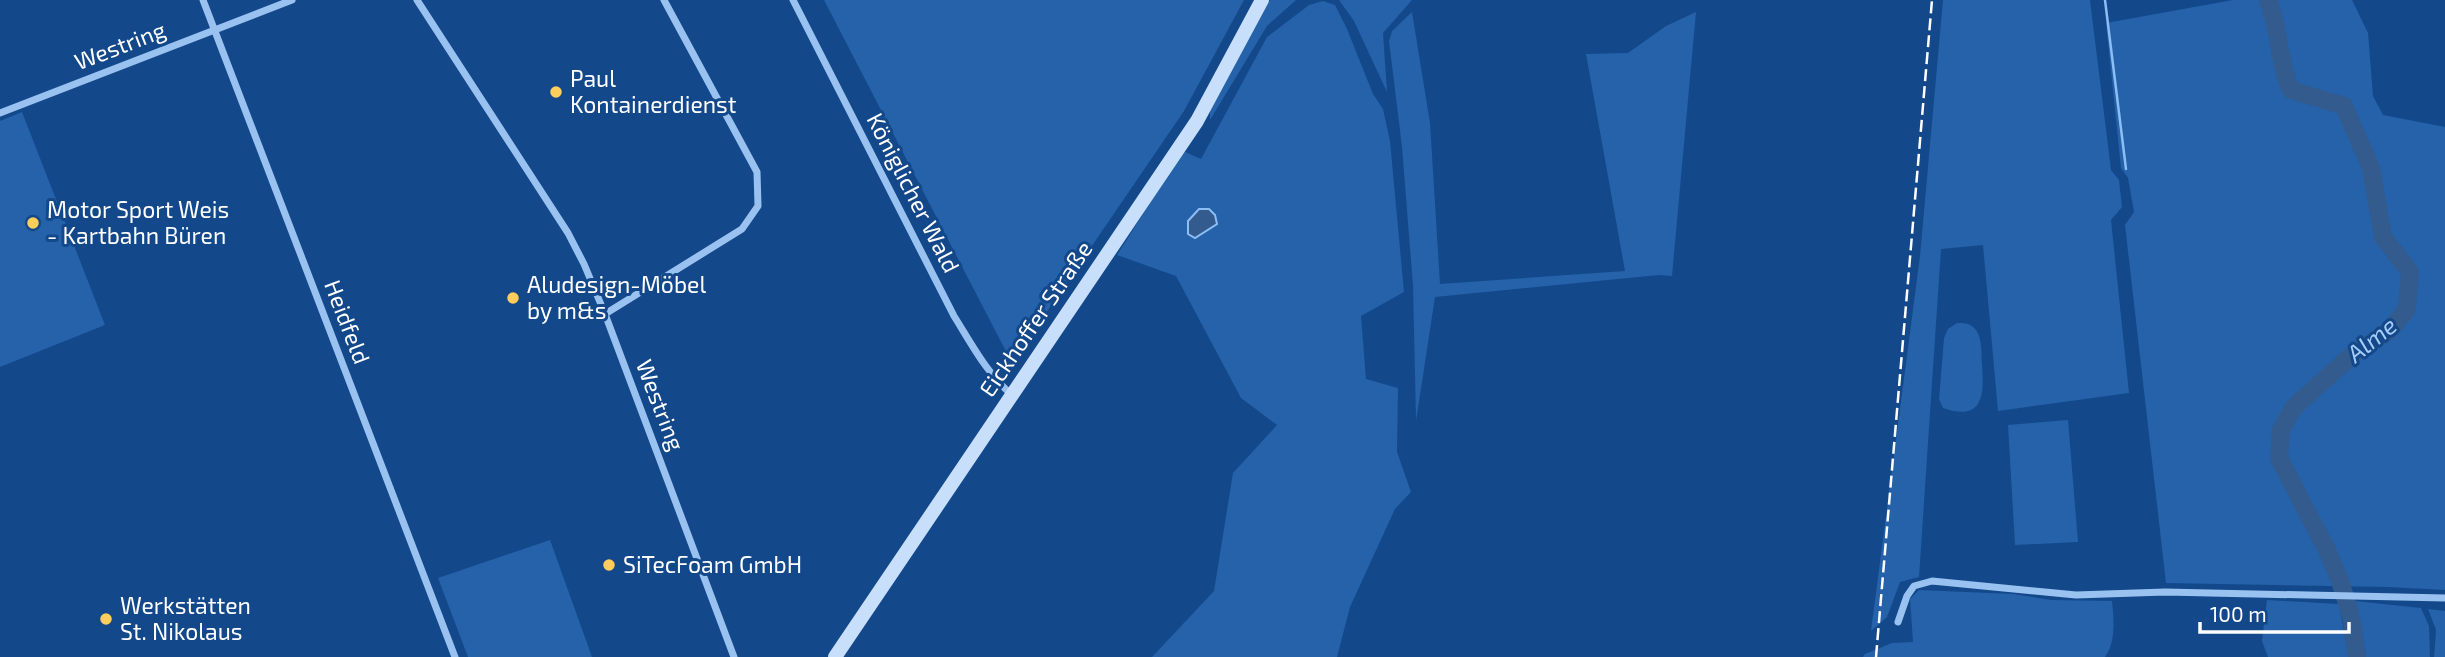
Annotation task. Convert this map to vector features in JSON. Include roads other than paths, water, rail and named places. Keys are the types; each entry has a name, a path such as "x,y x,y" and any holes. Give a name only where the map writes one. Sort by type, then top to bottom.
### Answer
{"main road":[{"name":"Eickhoffer Straße","path":"835,657 1197,121 1262,0"}],"street":[{"name":"Heidfeld","path":"203,0 455,657"},
{"name":"Westring","path":"0,113 292,0"},
{"name":"Westring","path":"418,0 568,233 584,264 734,657"},
{"path":"605,314 742,229 758,206 757,172 664,0"},
{"name":"Königlicher Wald","path":"793,0 954,316 981,358 1002,386 1013,395"},
{"path":"1898,622 1907,596 1914,586 1932,581 2076,595 2165,592 2445,598"}],"waterway":[{"path":"2105,0 2126,169"},
{"name":"Alme","path":"2268,0 2291,90 2344,106 2371,168 2383,237 2410,272 2407,309 2390,330 2351,356 2294,407 2281,430 2279,458 2326,548 2340,581 2351,616 2357,657"}],"railway":[{"path":"1876,657 1932,0"}],"place":[{"name":"Paul Kontainerdienst","path":"556,92"},
{"name":"Motor Sport Weis - Kartbahn Büren","path":"33,223"},
{"name":"Aludesign-Möbel by m&s","path":"513,298"},
{"name":"SiTecFoam GmbH","path":"609,565"},
{"name":"Werkstätten St. Nikolaus","path":"106,619"}]}
